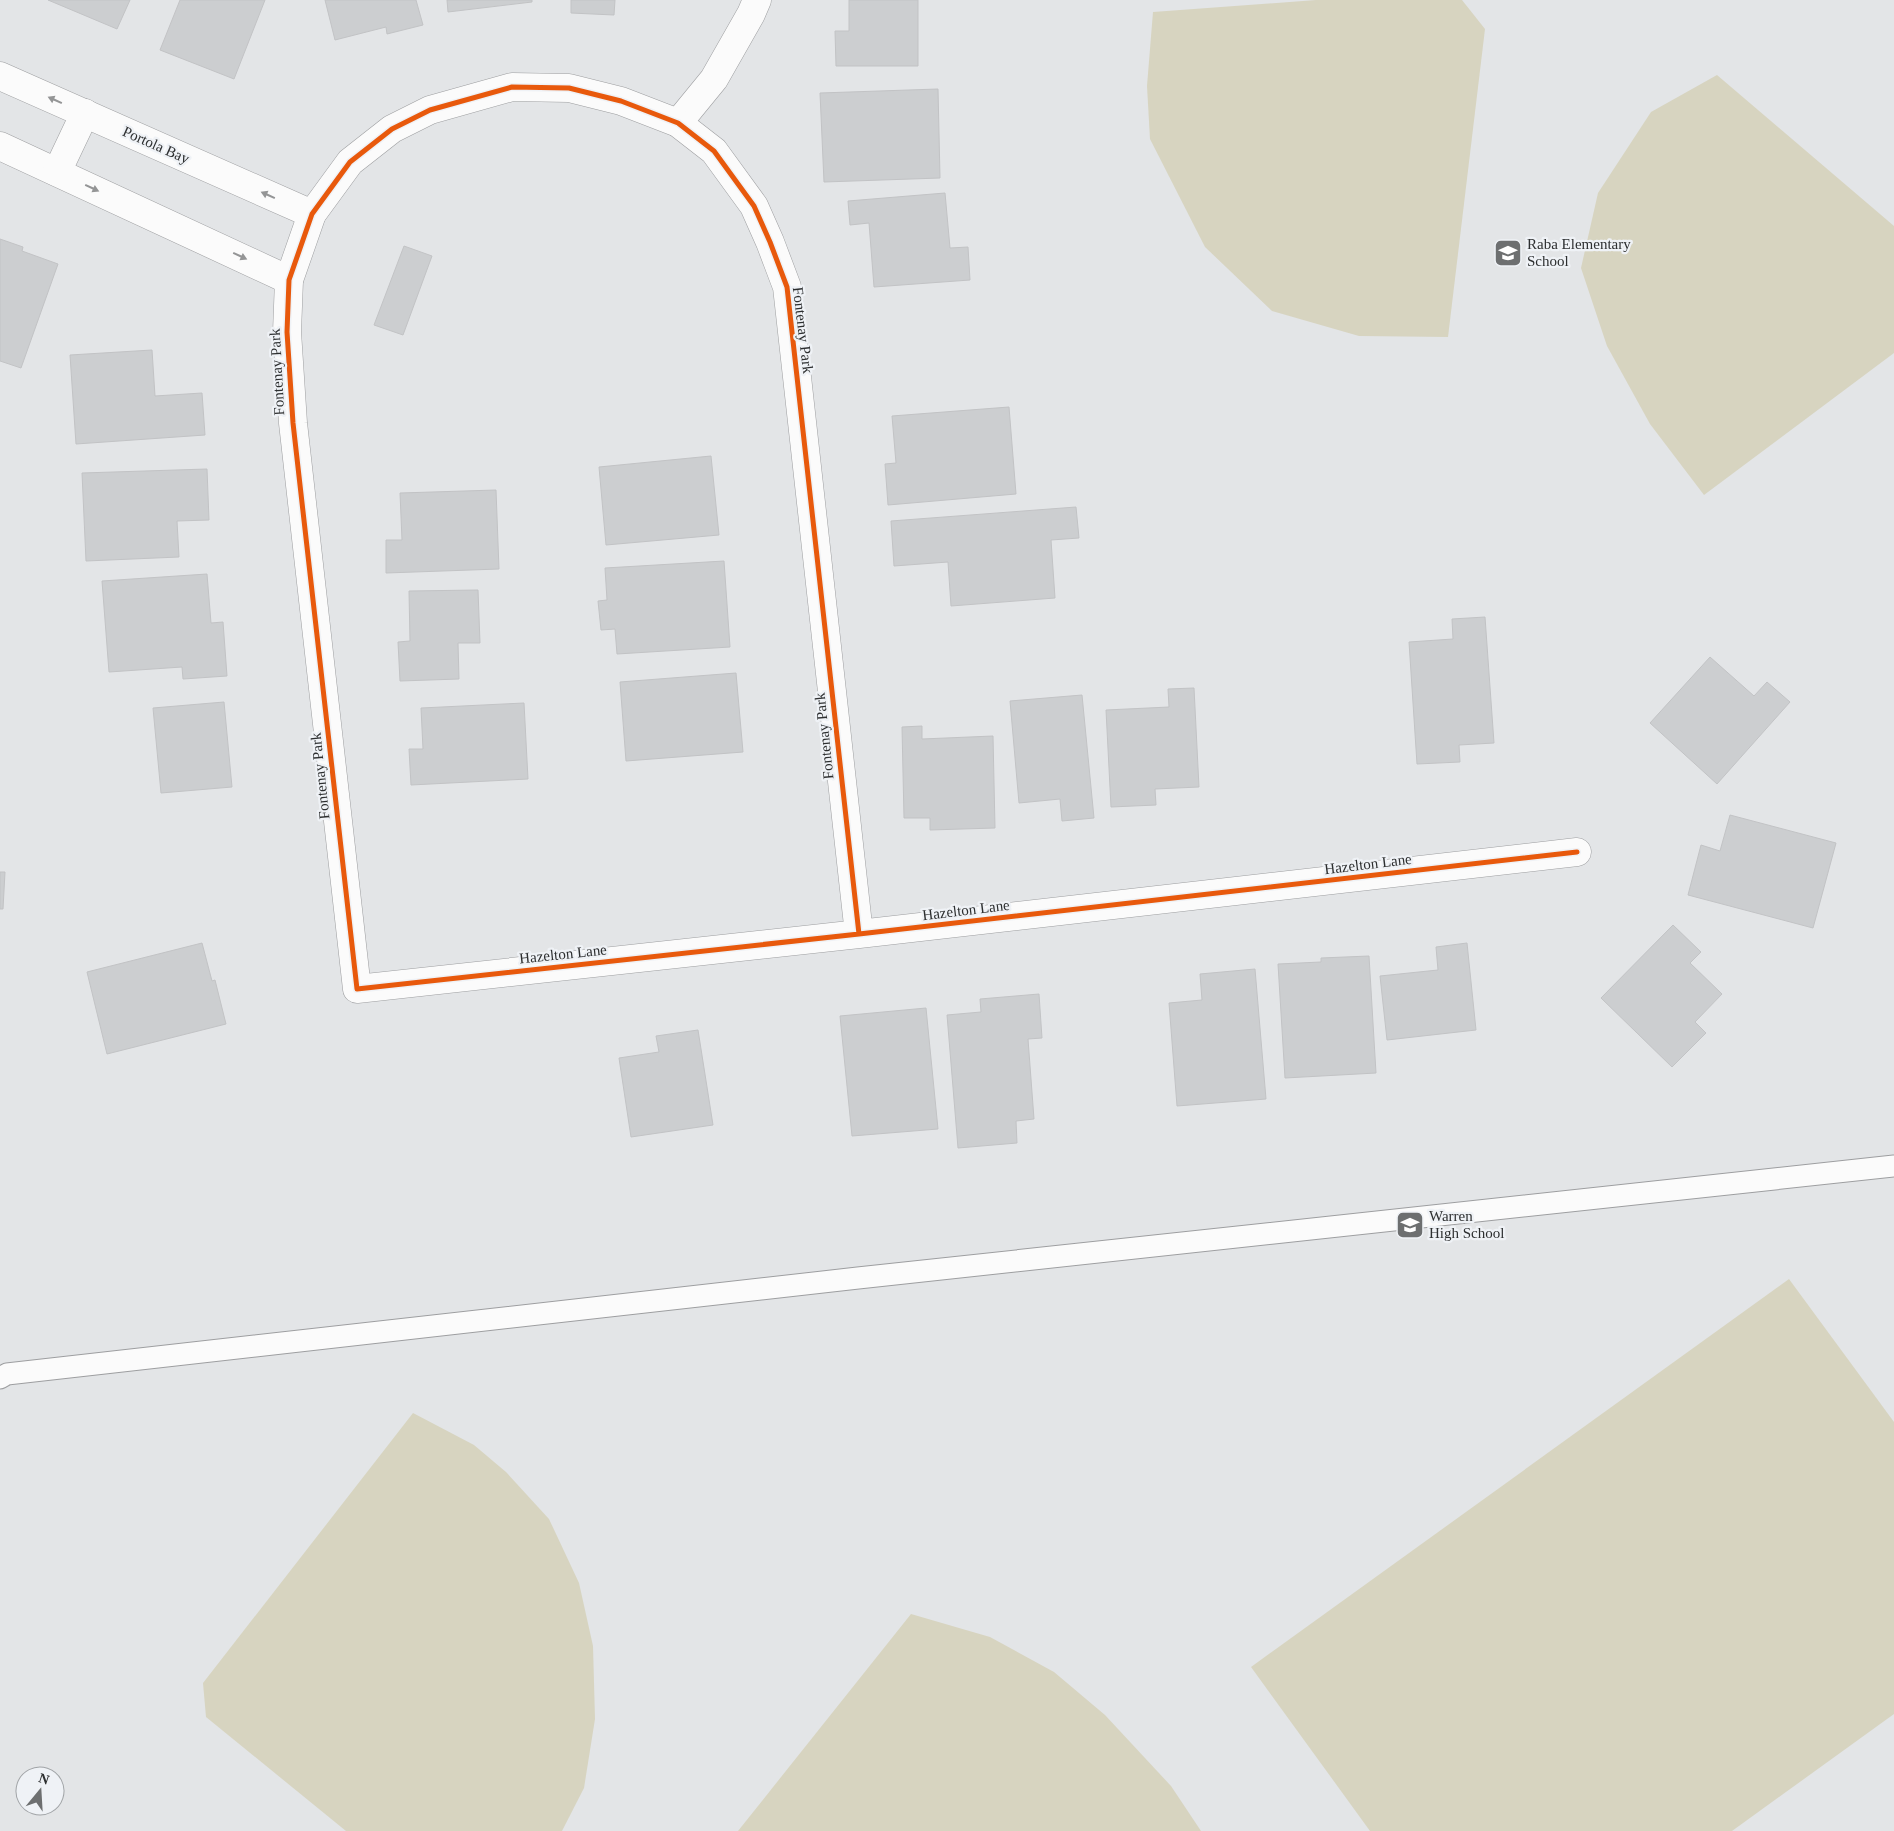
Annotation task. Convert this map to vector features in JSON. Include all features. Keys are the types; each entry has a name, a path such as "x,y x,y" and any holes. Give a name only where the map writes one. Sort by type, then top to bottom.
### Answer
{"street":[{"path":"678,123 714,80 757,0"},
{"name":"Portola Bay","path":"0,76 312,214"},
{"name":"Fontenay Park","path":"357,989 293,423 287,332 290,280 312,214 350,162 392,129 430,110 512,87 569,88 621,102 678,123 714,151 754,206 770,242 787,287 859,934"},
{"path":"57,172 85,114"},
{"path":"0,146 290,280"},
{"name":"Hazelton Lane","path":"357,989 1577,852"}],"lane":[{"path":"0,1378 7,1374 868,1276 1894,1166"}],"shaded area":[{"path":"1316,0 1462,0 1485,29 1448,337 1359,336 1272,311 1205,247 1150,139 1147,86 1153,12"},
{"path":"1717,75 1894,226 1894,353 1704,495 1650,424 1607,346 1581,268 1598,193 1651,112"},
{"path":"1789,1279 1894,1422 1894,1714 1732,1831 1370,1831 1251,1667"},
{"path":"413,1413 474,1445 506,1472 549,1519 579,1583 593,1646 595,1719 584,1788 562,1831 346,1831 206,1717 203,1683"},
{"path":"911,1614 990,1637 1054,1672 1105,1715 1171,1786 1201,1831 738,1831"}],"building":[{"path":"48,0 130,0 117,29"},
{"path":"180,0 265,0 234,79 160,50"},
{"path":"325,0 416,0 423,25 387,34 386,27 335,40"},
{"path":"447,0 532,0 532,2 448,12"},
{"path":"571,0 615,0 614,15 571,13"},
{"path":"849,0 918,0 918,66 836,66 835,31 849,31"},
{"path":"938,89 940,178 824,182 820,93"},
{"path":"945,193 950,248 968,247 970,280 874,287 869,223 850,225 848,201"},
{"path":"0,239 23,247 22,251 58,264 21,368 0,361"},
{"path":"404,246 432,256 403,335 374,325"},
{"path":"152,350 155,396 202,393 205,435 76,444 70,355"},
{"path":"1009,407 1016,494 888,505 885,464 896,463 892,416"},
{"path":"711,456 719,535 606,545 599,467"},
{"path":"207,469 209,520 177,521 179,557 86,561 82,473"},
{"path":"496,490 499,569 386,573 386,540 402,540 400,493"},
{"path":"1076,507 1079,538 1051,540 1055,598 951,606 948,562 894,566 891,521"},
{"path":"724,561 730,647 617,654 615,629 601,630 598,601 607,600 605,568"},
{"path":"207,574 211,623 223,622 227,676 183,679 182,667 109,672 102,581"},
{"path":"478,590 480,643 458,643 459,679 400,681 398,642 410,641 409,591"},
{"path":"1485,617 1494,743 1459,745 1460,762 1417,764 1409,642 1453,639 1452,619"},
{"path":"1710,657 1754,696 1767,682 1790,702 1717,784 1650,723"},
{"path":"736,673 743,752 626,761 620,682"},
{"path":"1194,688 1199,787 1155,789 1156,805 1111,807 1106,710 1169,707 1168,689"},
{"path":"1082,695 1094,818 1062,821 1060,799 1019,803 1010,701"},
{"path":"224,702 232,787 161,793 153,708"},
{"path":"524,703 528,779 411,785 409,749 423,749 421,708"},
{"path":"922,726 922,739 993,736 995,828 930,830 930,818 904,818 902,727"},
{"path":"1730,815 1836,843 1813,928 1688,895 1701,845 1720,851"},
{"path":"0,872 5,872 3,909 0,909"},
{"path":"1673,925 1701,952 1690,963 1722,994 1695,1022 1706,1033 1672,1067 1601,998"},
{"path":"202,943 212,981 215,980 226,1024 107,1054 87,972"},
{"path":"1467,943 1476,1030 1387,1040 1380,976 1438,970 1436,947"},
{"path":"1369,956 1376,1073 1285,1078 1278,964 1321,962 1321,958"},
{"path":"1255,969 1266,1099 1177,1106 1169,1003 1202,1000 1200,974"},
{"path":"1039,994 1042,1038 1028,1039 1034,1119 1016,1121 1017,1143 958,1148 947,1015 981,1012 980,999"},
{"path":"926,1008 938,1129 852,1136 840,1016"},
{"path":"698,1030 713,1125 631,1137 619,1058 659,1052 656,1036"}],"cycle path":[{"path":"859,934 787,287 754,206 714,151 678,123 621,101 569,88 512,87 430,110 392,129 350,162 312,214 289,280 287,332 293,423 357,989 859,934 1577,852"}],"place":[{"name":"Raba Elementary School","path":"1508,253"},
{"name":"Warren High School","path":"1410,1225"}]}
